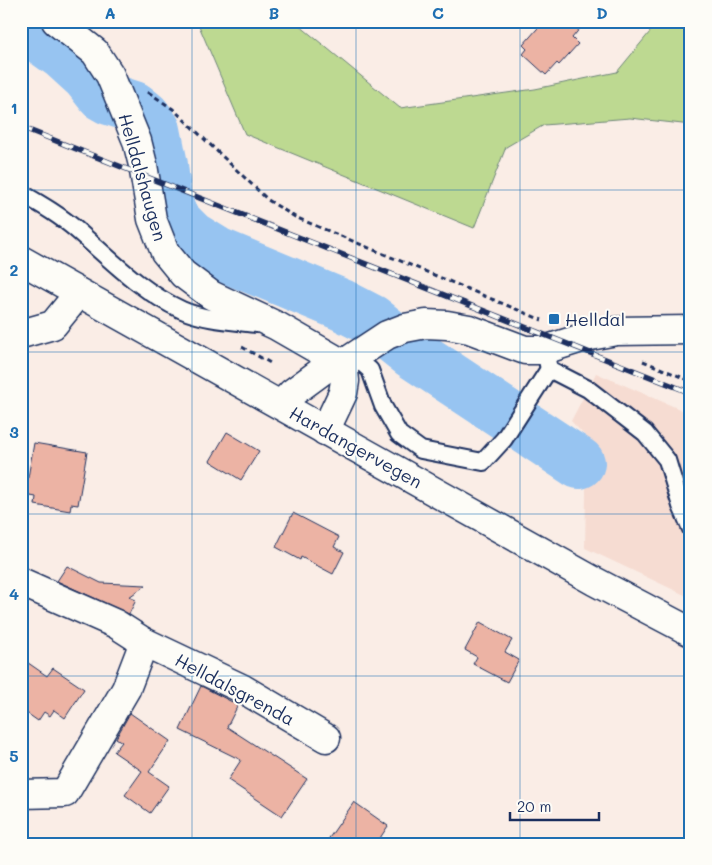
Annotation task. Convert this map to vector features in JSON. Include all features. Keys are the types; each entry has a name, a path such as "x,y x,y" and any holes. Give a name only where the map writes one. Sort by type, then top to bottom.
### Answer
{"street":[{"name":"Helldalshaugen","path":"56,21 95,52 113,81 143,165 152,219 165,252 183,274 211,295 277,326 354,357"},
{"name":"Hardangervegen","path":"21,260 594,581 691,632"},
{"path":"21,334 53,324 79,293"},
{"path":"281,404 292,393 326,368 354,357 387,335 405,328 426,324 469,329 547,360 584,338 616,331 691,330"},
{"path":"325,431 343,393 344,381 354,357"},
{"name":"Helldalsgrenda","path":"21,582 116,624 144,642 243,689 326,738"},
{"path":"21,794 64,793 126,689 144,642"}],"lane":[{"name":"Helldalshaugen","path":"21,193 50,210 78,231 126,274 161,299 202,317 277,326"},
{"path":"354,357 370,370 383,406 399,434 421,450 483,462 504,439 539,385 547,360 645,433 667,460 681,506 691,529"}],"path":[{"path":"113,81 138,84 173,109 268,200 295,217 584,338"},
{"path":"639,359 691,381"}],"shaded area":[{"path":"596,373 691,414 691,598 585,548 587,438 571,421"}],"green space":[{"path":"197,21 294,21 400,108 535,89 617,72 659,21 691,21 691,125 630,118 544,125 506,147 474,228 245,134"}],"building":[{"path":"544,21 586,21 572,38 578,44 559,65 557,63 546,75 523,54 527,49 523,45"},
{"path":"227,432 259,451 241,480 210,461"},
{"path":"34,443 87,452 78,505 71,504 70,511 35,505 36,497 25,495"},
{"path":"293,513 339,537 334,547 344,552 333,574 301,557 300,560 276,547"},
{"path":"67,566 101,583 146,585 129,597 136,600 129,614 57,581"},
{"path":"480,622 512,640 505,652 519,660 507,682 473,664 477,657 465,650"},
{"path":"21,658 47,676 53,668 84,689 65,718 54,710 50,716 44,712 38,721 21,709"},
{"path":"201,686 238,705 227,727 307,779 282,816 228,780 241,760 180,730"},
{"path":"130,713 170,741 149,772 169,786 150,813 125,795 142,771 114,752 122,742 116,738"},
{"path":"354,802 388,826 376,844 325,844"}],"waterway":[{"path":"21,28 28,29 64,55 87,76 102,95 134,107 145,116 155,130 162,165 166,201 174,220 191,237 217,253 342,305 371,320 411,352 579,463"}],"railway":[{"path":"21,127 691,393"}],"place":[{"name":"Helldal","path":"554,319"}]}
